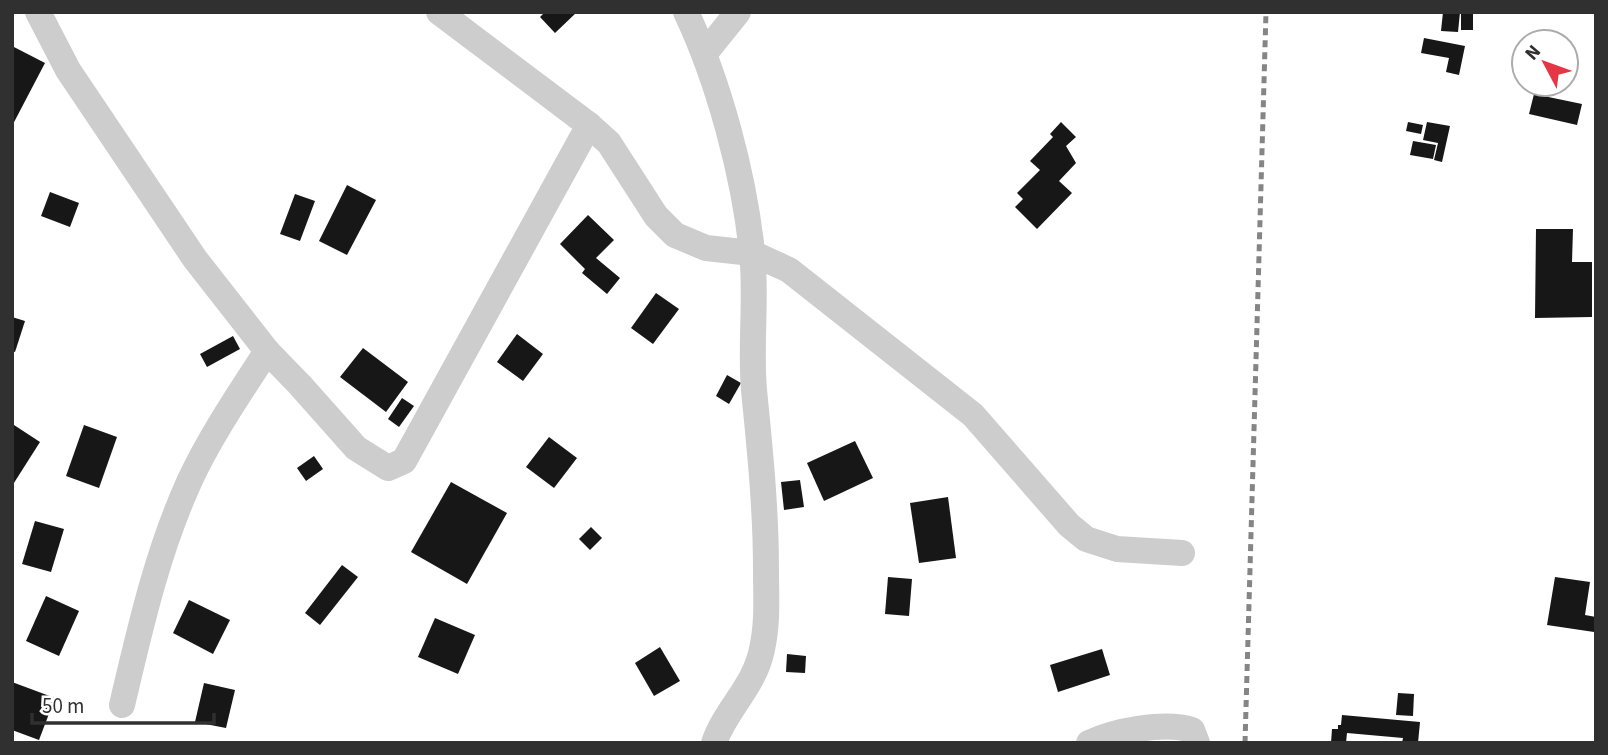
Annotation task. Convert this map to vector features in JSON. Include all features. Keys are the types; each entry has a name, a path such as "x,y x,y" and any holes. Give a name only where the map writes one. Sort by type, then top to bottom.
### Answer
{"street":[{"path":"38,12 68,70 195,259 267,351 356,448 388,468 404,461 589,125"},
{"path":"439,12 609,143 656,216 675,235 706,248 752,253 789,270 974,415 1069,525 1086,540 1117,549 1182,553"},
{"path":"686,12 705,53 736,166 752,253 753,378 766,514 767,624 762,653 751,680 714,743"},
{"path":"705,53 738,12"},
{"path":"121,705 154,573 170,527 215,434 267,351"},
{"path":"1089,743 1120,732 1179,726 1192,730 1197,743"}],"building":[{"path":"545,12 577,12 555,33 540,17"},
{"path":"1443,12 1460,12 1458,32 1441,31"},
{"path":"1461,14 1473,14 1473,30 1461,30"},
{"path":"1424,38 1465,46 1459,75 1446,72 1449,58 1421,53"},
{"path":"12,46 45,63 12,126"},
{"path":"1533,98 1553,98 1582,104 1577,125 1529,114"},
{"path":"1061,122 1076,137 1066,146 1076,163 1059,181 1072,193 1037,229 1015,207 1023,199 1017,193 1040,170 1030,161 1053,137 1050,134"},
{"path":"1408,122 1423,125 1421,134 1406,131"},
{"path":"1427,122 1450,126 1442,162 1434,160 1438,143 1423,140"},
{"path":"1413,141 1436,145 1433,159 1410,155"},
{"path":"347,185 376,200 347,255 319,241"},
{"path":"50,192 79,203 70,227 41,216"},
{"path":"295,194 315,201 300,241 280,234"},
{"path":"588,215 614,240 596,258 620,278 607,294 582,273 585,269 560,244"},
{"path":"1536,229 1573,229 1572,262 1592,262 1592,317 1535,318"},
{"path":"656,293 679,309 653,344 631,328"},
{"path":"12,317 25,321 15,352 12,351"},
{"path":"517,334 543,354 523,381 497,362"},
{"path":"233,336 240,349 207,367 200,354"},
{"path":"363,348 408,382 386,412 340,377"},
{"path":"727,375 741,383 729,404 716,396"},
{"path":"402,398 414,406 399,427 388,419"},
{"path":"14,425 40,442 12,486 12,429"},
{"path":"84,425 117,437 99,488 66,476"},
{"path":"549,437 577,458 554,488 526,467"},
{"path":"855,441 873,478 824,501 807,463"},
{"path":"314,456 323,469 306,481 297,468"},
{"path":"800,480 804,507 784,510 781,482"},
{"path":"451,482 507,513 467,584 411,552"},
{"path":"948,497 956,558 919,563 910,503"},
{"path":"35,521 64,529 51,572 22,564"},
{"path":"591,527 602,538 590,550 579,539"},
{"path":"342,565 358,577 320,625 305,613"},
{"path":"888,577 912,579 909,616 885,614"},
{"path":"1555,577 1590,582 1585,615 1596,617 1594,632 1547,625"},
{"path":"46,596 79,611 59,656 26,641"},
{"path":"189,600 230,620 213,654 173,633"},
{"path":"435,618 475,635 458,674 418,657"},
{"path":"660,647 680,681 654,696 635,663"},
{"path":"1102,649 1110,675 1058,692 1050,665"},
{"path":"787,654 806,656 805,673 786,672"},
{"path":"12,682 55,698 39,740 12,730"},
{"path":"204,683 235,690 226,728 195,722"},
{"path":"1398,693 1414,694 1413,716 1396,715"},
{"path":"1342,715 1420,722 1418,743 1402,743 1403,738 1347,733 1346,743 1331,743 1332,729 1338,729 1338,725 1341,725"}],"railway":[{"path":"1245,743 1266,12"}]}
